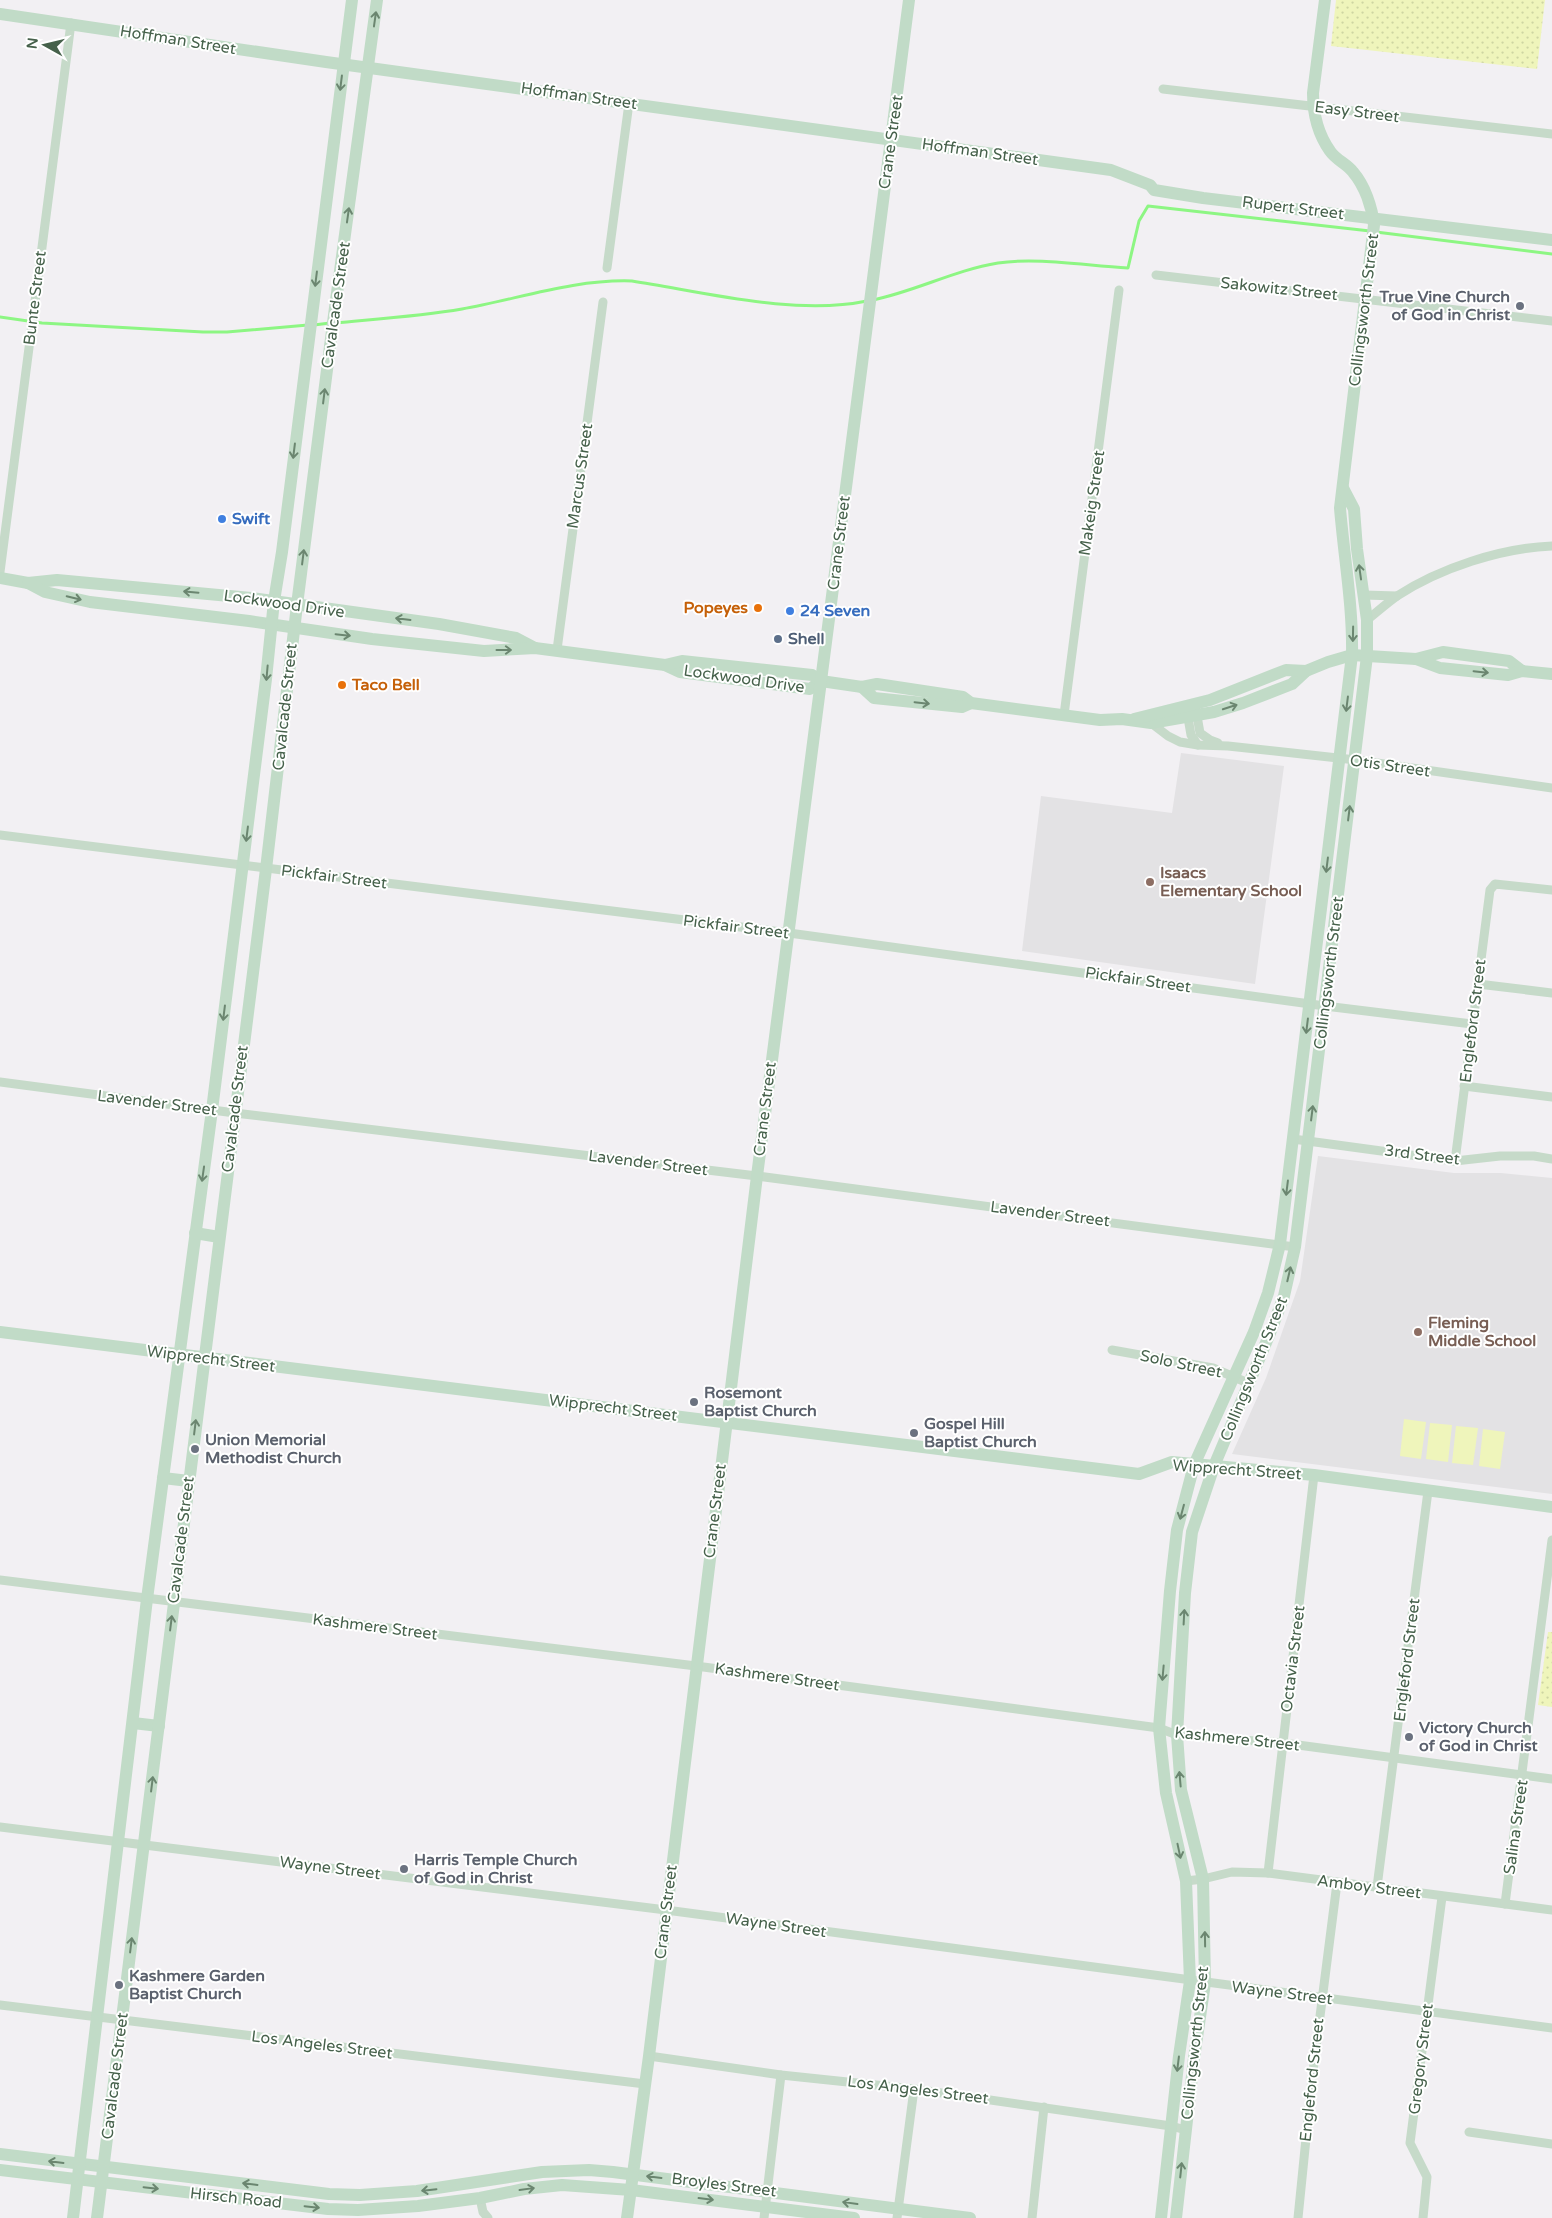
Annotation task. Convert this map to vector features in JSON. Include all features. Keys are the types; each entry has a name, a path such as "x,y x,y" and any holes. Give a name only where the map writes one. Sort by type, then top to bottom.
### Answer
{"main road":[{"name":"Cavalcade Street","path":"73,2218 81,2165 147,1599 228,988 271,624 352,0"},
{"name":"Cavalcade Street","path":"97,2218 266,869 294,628 377,0"},
{"name":"Crane Street","path":"627,2218 649,2056 757,1176 910,0"},
{"name":"Collingsworth Street","path":"1160,2218 1190,1981 1186,1881 1166,1793 1159,1728 1177,1530 1194,1465 1234,1376 1268,1293 1280,1244 1352,656 1353,621 1343,550 1340,508 1374,227 1367,196 1353,172 1331,153 1318,130 1313,107 1313,93 1325,0"},
{"name":"Hoffman Street","path":"0,14 368,68 1111,170 1150,185 1154,190"},
{"name":"Rupert Street","path":"1154,190 1374,227 1552,240"},
{"path":"320,249 343,251"},
{"path":"298,423 320,425"},
{"name":"Collingsworth Street","path":"1176,2218 1205,1983 1203,1879 1181,1790 1176,1735 1185,1593 1192,1532 1214,1466 1284,1296 1295,1247 1356,760 1367,656 1367,620 1354,509 1343,488"},
{"name":"Lockwood Drive","path":"0,578 28,583 57,580 274,601 297,606 439,624 516,638 535,648"},
{"name":"Lockwood Drive","path":"28,583 45,592 90,602 432,646 484,651 535,648 665,665 682,660 812,675 821,681 862,687 874,698 962,707 971,702 1100,720 1131,719 1192,711"},
{"path":"120,606 122,586"},
{"path":"432,646 439,624"},
{"name":"Lockwood Drive","path":"1131,719 1151,723 1192,711 1286,670 1306,671 1328,662 1352,656 1416,659 1440,668 1508,675 1522,671 1552,674"},
{"path":"228,988 250,991"},
{"path":"196,1232 219,1237"},
{"name":"Wipprecht Street","path":"0,1332 1140,1474 1172,1462 1314,1476 1552,1507"},
{"path":"163,1478 189,1481"},
{"path":"133,1723 159,1726"},
{"name":"Hirsch Road","path":"0,2154 329,2194 360,2195 434,2190 477,2183"},
{"name":"Hirsch Road","path":"0,2170 357,2214 480,2198"},
{"name":"Broyles Street","path":"477,2183 522,2175 588,2170 767,2190 898,2214 970,2218"},
{"name":"Broyles Street","path":"480,2198 524,2189 562,2185 631,2190 765,2212 854,2218"}],"street":[{"name":"Bunte Street","path":"0,572 71,23"},
{"name":"Easy Street","path":"1162,89 1552,134"},
{"path":"607,268 629,103"},
{"name":"Sakowitz Street","path":"1156,275 1552,321"},
{"name":"Makeig Street","path":"1064,715 1119,290"},
{"name":"Marcus Street","path":"557,650 603,302"},
{"path":"1367,620 1397,596 1432,577 1489,556 1552,546"},
{"path":"1364,595 1397,596"},
{"path":"1192,711 1192,735 1198,745"},
{"name":"Otis Street","path":"1192,711 1200,733 1210,740 1228,746"},
{"name":"Otis Street","path":"1151,723 1168,736 1180,742 1198,745 1228,746 1356,760 1552,788"},
{"name":"Pickfair Street","path":"0,835 789,933 1309,1004 1472,1024"},
{"name":"Engleford Street","path":"1455,1160 1490,890 1495,884 1552,890"},
{"path":"1478,984 1552,993"},
{"name":"Lavender Street","path":"0,1082 235,1113 757,1176 1295,1247"},
{"path":"1464,1086 1552,1097"},
{"name":"3rd Street","path":"1293,1139 1455,1160 1500,1156 1534,1156 1552,1159"},
{"name":"Solo Street","path":"1112,1350 1213,1368 1248,1383"},
{"name":"Octavia Street","path":"1268,1873 1314,1476"},
{"name":"Engleford Street","path":"1377,1887 1428,1491"},
{"name":"Salina Street","path":"1505,1904 1552,1540"},
{"name":"Kashmere Street","path":"0,1580 696,1666 1159,1728 1176,1735 1283,1743 1552,1779"},
{"name":"Wayne Street","path":"0,1827 666,1910 1552,2028"},
{"name":"Amboy Street","path":"1186,1881 1232,1872 1268,1873 1552,1910"},
{"name":"Engleford Street","path":"1298,2218 1322,1998 1337,1883"},
{"name":"Gregory Street","path":"1423,2218 1427,2177 1410,2144 1442,1897"},
{"name":"Los Angeles Street","path":"0,2005 645,2084"},
{"name":"Los Angeles Street","path":"649,2056 781,2075 914,2089 1171,2126 1186,2130"},
{"path":"765,2212 781,2075"},
{"path":"898,2214 914,2089"},
{"path":"1032,2218 1044,2107"},
{"path":"1469,2132 1552,2144"},
{"path":"357,2214 360,2195"},
{"path":"480,2198 483,2212 488,2218"}],"shaded area":[{"name":"Isaacs Elementary School","path":"1181,753 1284,766 1255,984 1022,951 1041,796 1172,813"},
{"name":"Fleming Middle School","path":"1318,1156 1454,1173 1501,1173 1552,1178 1552,1494 1232,1454 1266,1378 1300,1281"}],"green space":[{"path":"1336,0 1545,0 1537,69 1331,46"},
{"path":"1404,1419 1426,1422 1421,1459 1400,1456"},
{"path":"1430,1423 1452,1425 1448,1462 1426,1459"},
{"path":"1456,1426 1478,1428 1473,1465 1452,1463"},
{"path":"1483,1429 1505,1432 1500,1469 1479,1466"},
{"path":"1548,1632 1552,1632 1552,1707 1538,1705"}],"waterway":[{"path":"873,300 966,270 1013,261 1046,261 1128,268 1139,221 1148,206 1370,231"},
{"path":"1376,232 1552,254"},
{"path":"336,323 447,311 568,286 611,281 632,281 750,301 780,304 810,306 839,305 867,301"},
{"path":"0,317 42,323 203,332 227,332 308,325"},
{"path":"314,325 330,323"}],"place":[{"name":"True Vine Church of God in Christ","path":"1520,306"},
{"name":"Swift","path":"222,519"},
{"name":"Popeyes","path":"758,608"},
{"name":"24 Seven","path":"790,611"},
{"name":"Shell","path":"778,639"},
{"name":"Taco Bell","path":"342,685"},
{"name":"Isaacs Elementary School","path":"1150,882"},
{"name":"Fleming Middle School","path":"1418,1332"},
{"name":"Rosemont Baptist Church","path":"694,1402"},
{"name":"Gospel Hill Baptist Church","path":"914,1433"},
{"name":"Union Memorial Methodist Church","path":"195,1449"},
{"name":"Victory Church of God in Christ","path":"1409,1737"},
{"name":"Harris Temple Church of God in Christ","path":"404,1869"},
{"name":"Kashmere Garden Baptist Church","path":"119,1985"}]}
